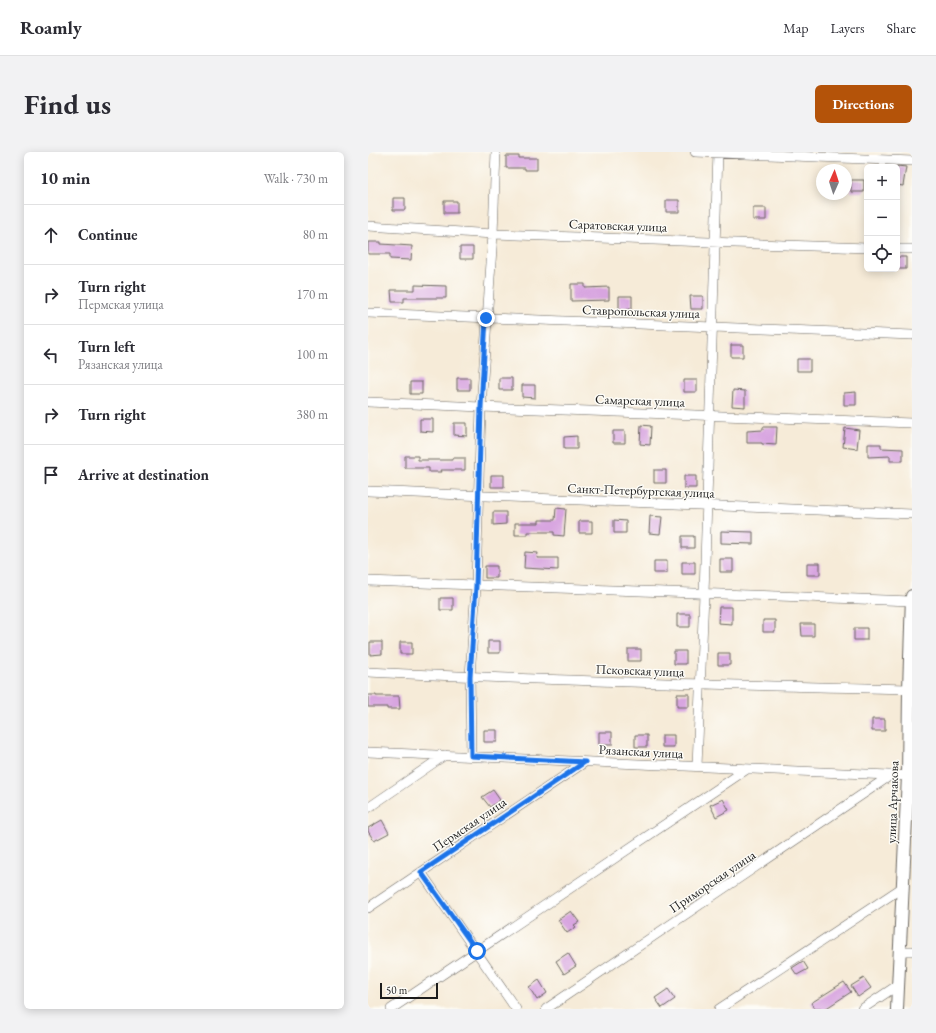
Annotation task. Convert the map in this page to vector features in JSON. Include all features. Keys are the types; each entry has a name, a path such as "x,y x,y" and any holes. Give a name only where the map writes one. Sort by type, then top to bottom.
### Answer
{"street":[{"path":"471,756 470,677 476,586 481,407 493,234 496,152"},
{"path":"695,152 912,161"},
{"path":"697,766 701,685 718,152"},
{"name":"Саратовская улица","path":"368,226 493,234 864,248"},
{"path":"900,249 912,249"},
{"name":"Ставропольская улица","path":"368,313 912,335"},
{"name":"Самарская улица","path":"368,402 912,423"},
{"name":"Санкт-Петербургская улица","path":"368,491 479,497 912,514"},
{"path":"368,581 912,601"},
{"name":"улица Арчакова","path":"897,1009 898,985 906,951 903,886 908,862 912,596"},
{"name":"Псковская улица","path":"368,672 701,685 910,689"},
{"name":"Рязанская улица","path":"368,752 910,776"},
{"path":"368,808 445,755"},
{"name":"Пермская улица","path":"368,908 585,762"},
{"path":"391,1009 747,769"},
{"name":"Приморская улица","path":"546,1009 892,775"},
{"path":"421,872 516,1009"},
{"path":"718,1009 903,886"},
{"path":"862,1009 898,985"}],"building":[{"path":"506,156 537,158 537,170 525,170 525,168 506,168"},
{"path":"900,166 906,167 903,186 900,186"},
{"path":"852,180 864,180 864,192 852,192"},
{"path":"393,198 405,198 405,210 393,210"},
{"path":"666,200 679,200 679,212 666,212"},
{"path":"444,201 457,201 457,213 444,213"},
{"path":"753,208 766,208 766,220 753,220"},
{"path":"368,242 412,246 411,260 390,259 390,254 368,254"},
{"path":"460,247 473,247 473,259 460,259"},
{"path":"900,257 906,257 906,269 900,269"},
{"path":"571,284 585,284 585,288 609,287 609,300 571,301"},
{"path":"415,285 446,286 446,298 404,298 404,302 392,302 391,290 415,290"},
{"path":"619,296 632,296 632,309 619,309"},
{"path":"690,296 703,296 703,309 691,309"},
{"path":"731,345 743,345 743,357 731,357"},
{"path":"797,359 810,359 810,371 797,371"},
{"path":"457,378 470,378 470,390 457,390"},
{"path":"499,378 512,378 512,390 499,390"},
{"path":"684,380 697,380 697,392 684,392"},
{"path":"410,382 422,382 422,394 410,394"},
{"path":"522,385 535,385 535,398 522,397"},
{"path":"733,390 745,391 745,407 732,406"},
{"path":"856,392 856,405 844,405 844,393"},
{"path":"420,419 433,419 433,432 420,431"},
{"path":"454,423 467,423 467,436 454,435"},
{"path":"641,425 651,426 650,445 640,444"},
{"path":"763,427 777,427 776,445 747,443 747,431 763,430"},
{"path":"845,428 859,430 857,449 843,447"},
{"path":"613,431 625,431 625,443 613,443"},
{"path":"577,436 577,449 564,449 564,437"},
{"path":"868,444 881,444 881,448 903,449 903,461 890,461 890,456 868,457"},
{"path":"405,456 418,456 418,460 452,460 452,458 465,458 465,470 441,470 442,472 429,472 429,468 405,468"},
{"path":"654,470 666,470 666,483 654,483"},
{"path":"491,475 504,475 504,487 491,487"},
{"path":"684,476 696,476 696,488 684,488"},
{"path":"556,508 566,509 564,536 554,535 554,532 528,532 528,535 515,535 515,523 539,523 539,520 555,520"},
{"path":"493,512 506,512 506,524 493,525"},
{"path":"650,516 662,517 660,534 649,533"},
{"path":"614,520 626,521 626,533 614,533"},
{"path":"579,521 592,521 592,533 579,533"},
{"path":"721,531 753,532 753,544 721,543"},
{"path":"682,536 694,536 694,548 682,548"},
{"path":"525,552 538,553 537,558 558,558 558,570 524,568"},
{"path":"720,559 733,559 733,572 720,572"},
{"path":"654,561 667,561 667,573 654,573"},
{"path":"682,562 695,562 695,574 682,574"},
{"path":"807,563 820,563 820,575 807,575"},
{"path":"485,566 497,566 497,578 485,578"},
{"path":"440,598 453,598 453,610 440,610"},
{"path":"719,607 732,607 732,624 718,623"},
{"path":"677,614 690,614 690,627 677,627"},
{"path":"763,620 775,620 775,632 763,632"},
{"path":"801,624 814,624 814,636 802,636"},
{"path":"854,628 867,628 867,640 854,640"},
{"path":"488,641 500,641 500,653 488,653"},
{"path":"370,642 382,642 382,654 370,655"},
{"path":"400,642 412,642 412,654 400,654"},
{"path":"628,649 641,649 641,661 628,661"},
{"path":"674,651 686,651 686,664 674,664"},
{"path":"718,653 730,653 730,665 718,665"},
{"path":"677,694 689,694 689,707 677,707"},
{"path":"368,695 399,696 400,709 368,707"},
{"path":"872,719 885,719 885,731 872,731"},
{"path":"484,730 497,730 497,742 484,742"},
{"path":"599,732 612,732 612,745 599,745"},
{"path":"635,735 647,735 647,747 635,747"},
{"path":"662,735 674,735 674,747 662,747"},
{"path":"493,790 500,800 490,807 482,797"},
{"path":"723,799 729,810 716,817 710,805"},
{"path":"382,820 389,833 374,841 368,831 368,828"},
{"path":"571,911 579,922 574,925 576,927 567,933 558,920"},
{"path":"568,953 576,966 564,974 556,961"},
{"path":"803,961 808,969 797,975 792,968"},
{"path":"864,978 871,988 858,997 851,986"},
{"path":"539,980 547,993 537,1000 529,987"},
{"path":"844,982 851,992 825,1009 815,1009 811,1003"},
{"path":"668,989 675,999 662,1008 655,998"}],"route":[{"path":"477,951 421,872 585,762 471,756 470,677 476,586 481,407 486,318"}]}
